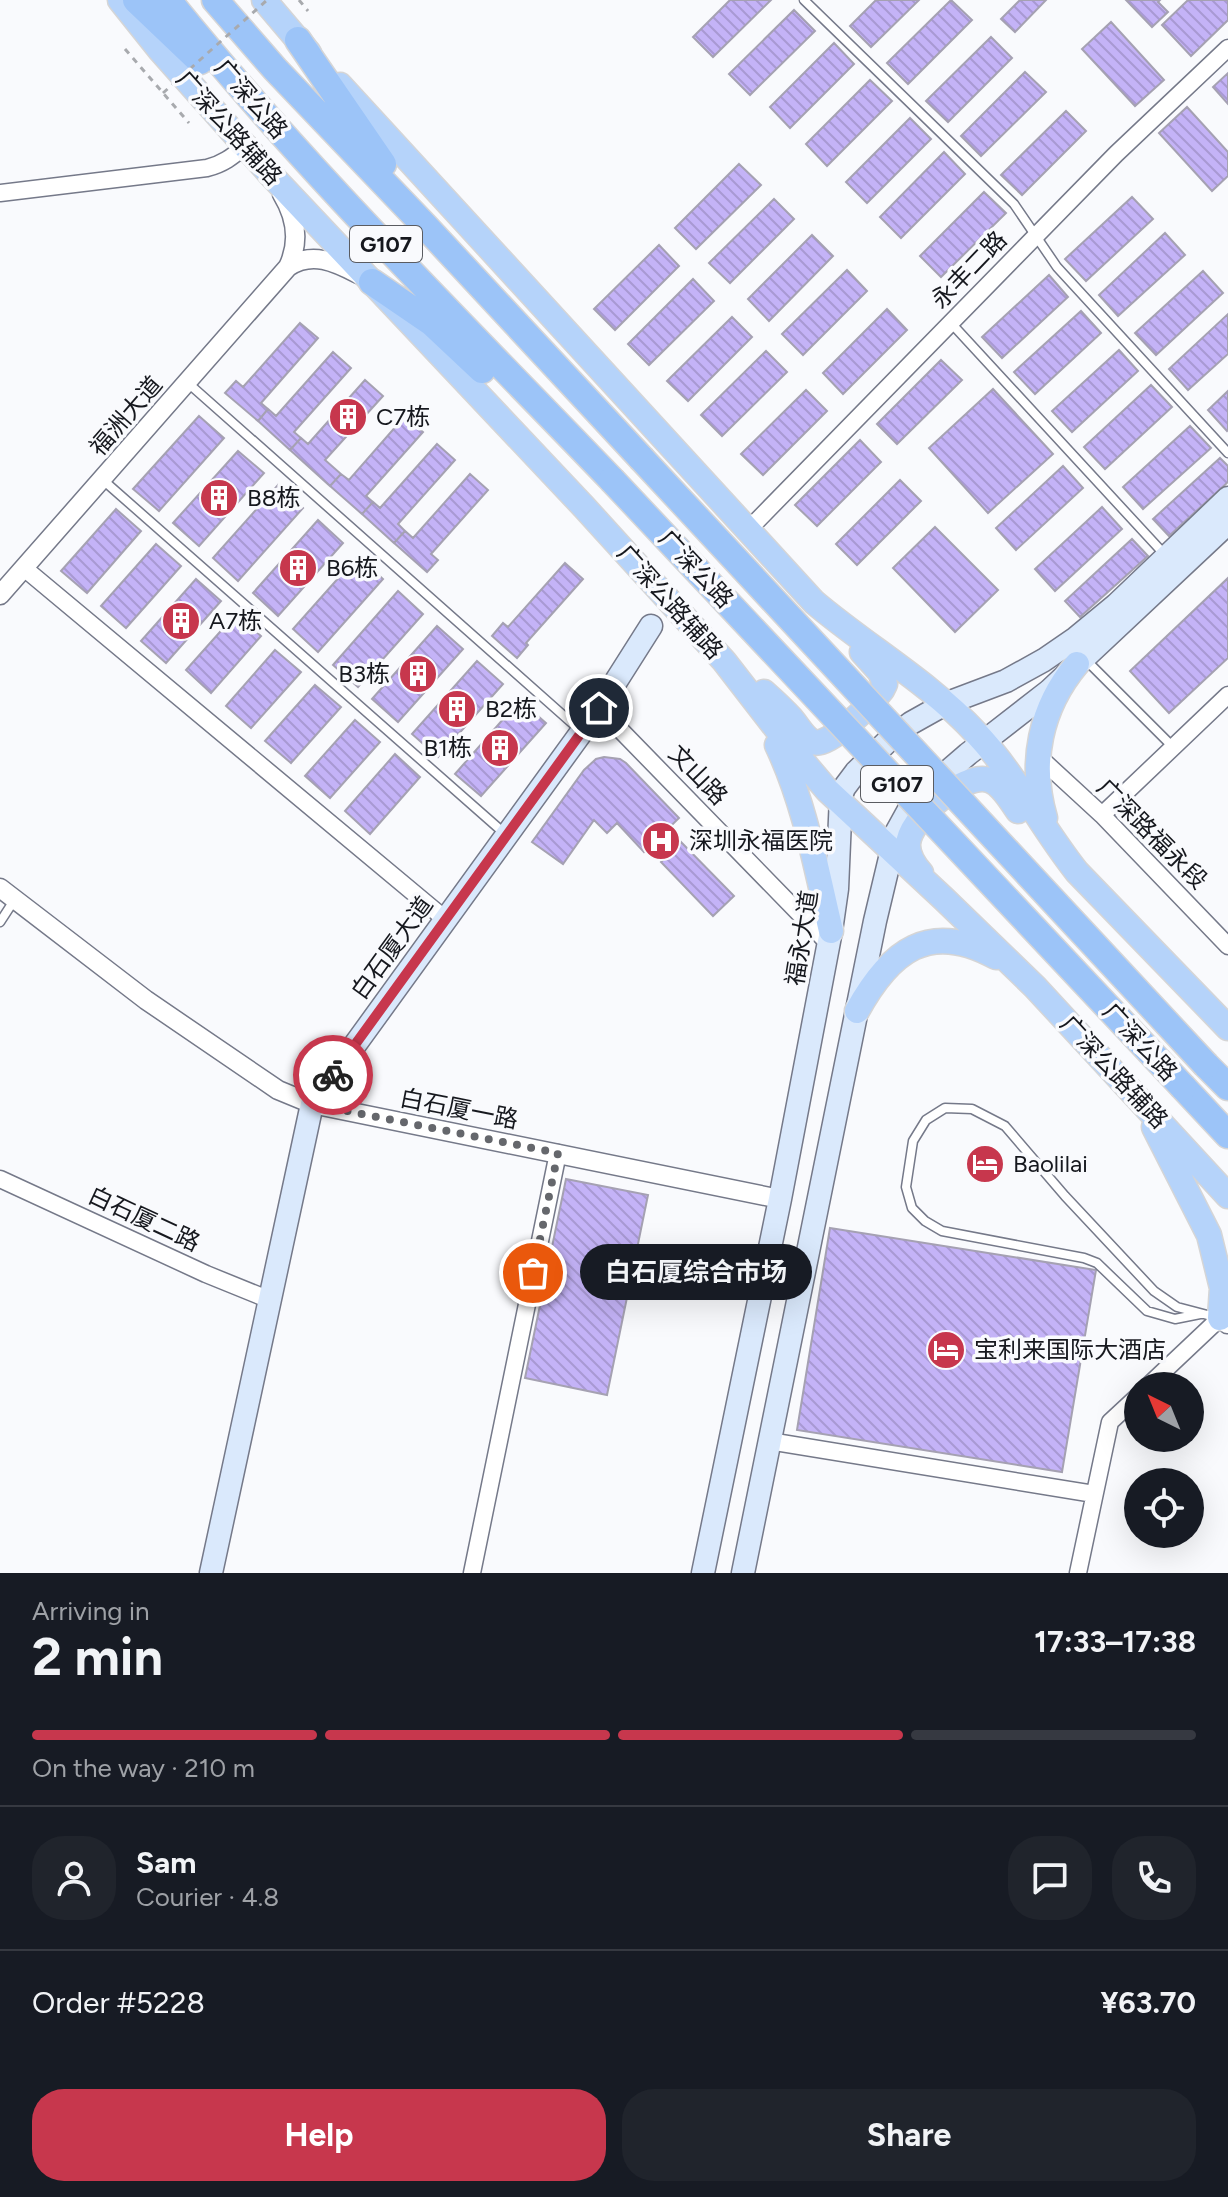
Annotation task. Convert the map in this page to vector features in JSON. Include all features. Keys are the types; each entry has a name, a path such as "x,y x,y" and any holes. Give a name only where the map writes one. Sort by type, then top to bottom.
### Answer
{"highway":[{"path":"136,0 289,143"},
{"name":"广深公路","path":"168,0 289,143 612,480 1228,1135"},
{"name":"广深公路","path":"215,0 275,69 1228,1087"},
{"path":"298,40 426,227"},
{"path":"372,282 432,323 551,438 612,480"}],"main road":[{"name":"广深公路辅路","path":"120,0 270,174 584,507 724,661 802,762 840,804 1035,987 1228,1196"},
{"path":"265,0 298,40 875,666 885,684 877,697 831,738 817,744 808,739 773,699 724,661"},
{"name":"福永大道","path":"703,1573 830,938 837,889 840,804 844,788 891,738 911,723 945,704 1006,681 1052,655 1105,614 1228,498"},
{"path":"743,1573 896,833 912,804 936,781 1049,691 1228,523"},
{"path":"814,602 945,704 984,742 1014,778 1057,846 1088,884 1228,1028"},
{"name":"白石厦大道","path":"211,1573 312,1104 582,732 651,626"},
{"path":"1057,846 1041,800 1039,757 1051,702 1081,661"},
{"path":"757,703 796,789 830,938"},
{"path":"944,899 912,861 908,843 910,833 935,804 956,788 976,779 991,780 997,784 1051,856 1088,884"},
{"path":"857,1011 882,971 911,948 926,943 962,942 981,949 1035,987"},
{"path":"1140,1099 1209,1235 1222,1288 1219,1318"}],"street":[{"name":"永丰二路","path":"748,530 1116,154 1228,48"},
{"path":"0,193 207,168 220,165 245,146"},
{"path":"270,174 293,218 295,245 288,267"},
{"path":"288,267 297,260 337,262 372,282"},
{"name":"福洲大道","path":"0,595 288,267"},
{"path":"24,568 445,919"},
{"path":"1102,815 1228,695"},
{"name":"文山路","path":"599,708 830,938"},
{"name":"广深路福永段","path":"1039,757 1102,815 1228,946"},
{"name":"白石厦一路","path":"7,894 146,1000 278,1090 312,1104 780,1199"},
{"path":"472,1573 558,1153"},
{"name":"白石厦二路","path":"0,1179 206,1274 270,1300"},
{"path":"1163,1372 1219,1318"},
{"path":"1078,1573 1110,1422 1124,1409"},
{"path":"769,1441 1094,1494"}],"lane":[{"path":"804,0 1014,204 1057,267 1228,453"},
{"path":"951,323 1167,556"},
{"path":"187,382 582,732"},
{"path":"103,479 507,835"},
{"path":"1081,661 1173,747"},
{"path":"0,922 7,894"},
{"path":"945,1108 972,1109 1005,1126 1154,1291 1177,1307 1219,1318 1175,1319 1147,1311 1097,1263 942,1231 925,1221 912,1208 906,1187 913,1141 926,1120 945,1108"}],"path":[{"path":"163,93 265,0"},
{"path":"299,0 308,11"},
{"path":"125,49 189,123"}],"building":[{"path":"730,0 771,0 713,57 693,37"},
{"path":"876,0 919,0 871,47 850,26"},
{"path":"951,0 972,20 908,84 887,63"},
{"path":"1020,0 1046,0 1015,32 1001,19"},
{"path":"1126,0 1160,0 1158,2 1168,12 1152,27"},
{"path":"1188,0 1228,0 1228,20 1191,56 1162,25"},
{"path":"794,10 815,31 750,95 729,74"},
{"path":"1111,22 1164,80 1135,106 1082,49"},
{"path":"991,37 1012,58 948,122 926,101"},
{"path":"834,43 854,64 790,128 770,107"},
{"path":"1025,72 1046,92 981,156 961,136"},
{"path":"1228,73 1228,104 1213,87"},
{"path":"870,80 892,101 827,166 806,144"},
{"path":"1187,107 1228,152 1228,176 1212,191 1159,133"},
{"path":"1066,111 1086,131 1022,195 1001,175"},
{"path":"910,118 931,139 867,203 846,182"},
{"path":"944,152 965,174 901,238 880,217"},
{"path":"739,164 761,185 696,249 675,228"},
{"path":"984,192 1006,213 941,277 920,256"},
{"path":"1132,197 1153,219 1086,281 1065,259"},
{"path":"774,199 794,219 730,283 709,263"},
{"path":"1165,233 1185,255 1118,316 1099,295"},
{"path":"812,235 833,256 769,321 748,299"},
{"path":"659,245 679,266 615,330 594,309"},
{"path":"847,270 867,291 803,355 782,334"},
{"path":"1203,271 1223,293 1156,355 1135,333"},
{"path":"1049,275 1068,297 1002,358 982,337"},
{"path":"693,279 714,301 649,365 628,344"},
{"path":"887,309 907,330 843,394 823,373"},
{"path":"1081,311 1101,333 1035,394 1014,372"},
{"path":"1228,314 1228,354 1188,390 1169,369"},
{"path":"732,317 752,337 688,401 667,381"},
{"path":"300,323 318,338 261,403 268,409 258,421 225,393 236,381 243,387"},
{"path":"1119,350 1138,371 1072,432 1052,411"},
{"path":"766,351 787,372 722,436 701,415"},
{"path":"333,352 351,368 294,432 301,438 290,450 258,421 268,409 276,416"},
{"path":"941,360 962,380 897,444 877,424"},
{"name":"C7栋","path":"365,380 383,396 325,460 341,474 330,486 290,450 301,438 308,444"},
{"path":"1151,385 1172,407 1105,469 1084,447"},
{"path":"993,389 1053,454 988,513 929,448"},
{"path":"806,390 827,411 763,475 741,454"},
{"path":"1228,391 1228,430 1227,431 1208,410"},
{"path":"199,416 224,438 159,511 133,489"},
{"path":"405,416 423,432 366,496 373,502 362,514 330,486 341,474 349,480"},
{"path":"1190,426 1211,448 1143,509 1123,487"},
{"path":"860,440 881,462 817,526 795,505"},
{"path":"437,444 455,460 398,524 405,531 394,543 362,514 373,502 380,508"},
{"name":"B8栋","path":"238,451 264,473 199,546 173,523"},
{"path":"1220,458 1228,466 1228,482 1169,536 1153,519"},
{"path":"1063,466 1083,488 1016,550 996,528"},
{"path":"470,474 488,490 431,554 438,560 427,572 394,543 405,531 413,538"},
{"path":"900,480 921,501 857,565 836,544"},
{"path":"278,485 303,508 238,581 213,558"},
{"path":"1102,507 1122,529 1055,591 1035,569"},
{"path":"116,509 141,531 87,593 61,571"},
{"name":"B6栋","path":"318,520 343,543 278,616 253,593"},
{"path":"935,527 998,590 955,632 893,568"},
{"path":"1132,539 1148,556 1080,617 1065,601"},
{"path":"156,544 181,566 126,628 101,606"},
{"path":"358,556 383,579 318,652 293,629"},
{"path":"565,563 583,579 526,643 528,645 517,658 492,636 503,623 508,627"},
{"path":"1228,578 1228,658 1169,713 1130,671"},
{"name":"A7栋","path":"196,579 221,601 166,663 141,641"},
{"path":"398,591 423,614 358,687 333,665"},
{"path":"236,614 261,636 211,693 186,670"},
{"name":"B3栋","path":"437,626 463,649 398,722 372,699"},
{"path":"275,650 301,672 251,728 226,706"},
{"name":"B2栋","path":"477,661 503,684 438,757 412,734"},
{"path":"315,685 341,707 291,763 265,741"},
{"name":"B1栋","path":"520,700 546,723 481,796 455,774"},
{"path":"355,720 380,742 330,798 305,776"},
{"path":"395,754 420,777 370,834 345,811"},
{"path":"604,757 626,763 679,818 644,852 617,823 607,833 594,820 563,864 532,842 584,770 596,759"},
{"path":"681,842 734,896 713,916 661,862"},
{"path":"566,1179 648,1195 607,1395 525,1378"},
{"name":"宝利来国际大酒店","path":"830,1228 1096,1270 1062,1472 797,1430"}],"way so far":[{"path":"333,1075 312,1104 558,1153 533,1273"}],"place":[{"name":"C7栋","path":"348,417"},
{"name":"B8栋","path":"219,498"},
{"name":"B6栋","path":"298,568"},
{"name":"A7栋","path":"181,621"},
{"name":"B3栋","path":"418,674"},
{"name":"B2栋","path":"457,709"},
{"name":"B1栋","path":"500,748"},
{"name":"深圳永福医院","path":"661,841"},
{"name":"Baolilai","path":"985,1164"},
{"name":"白石厦综合市场","path":"533,1273"},
{"name":"宝利来国际大酒店","path":"946,1350"}],"route":[{"path":"333,1075 599,708"}]}
